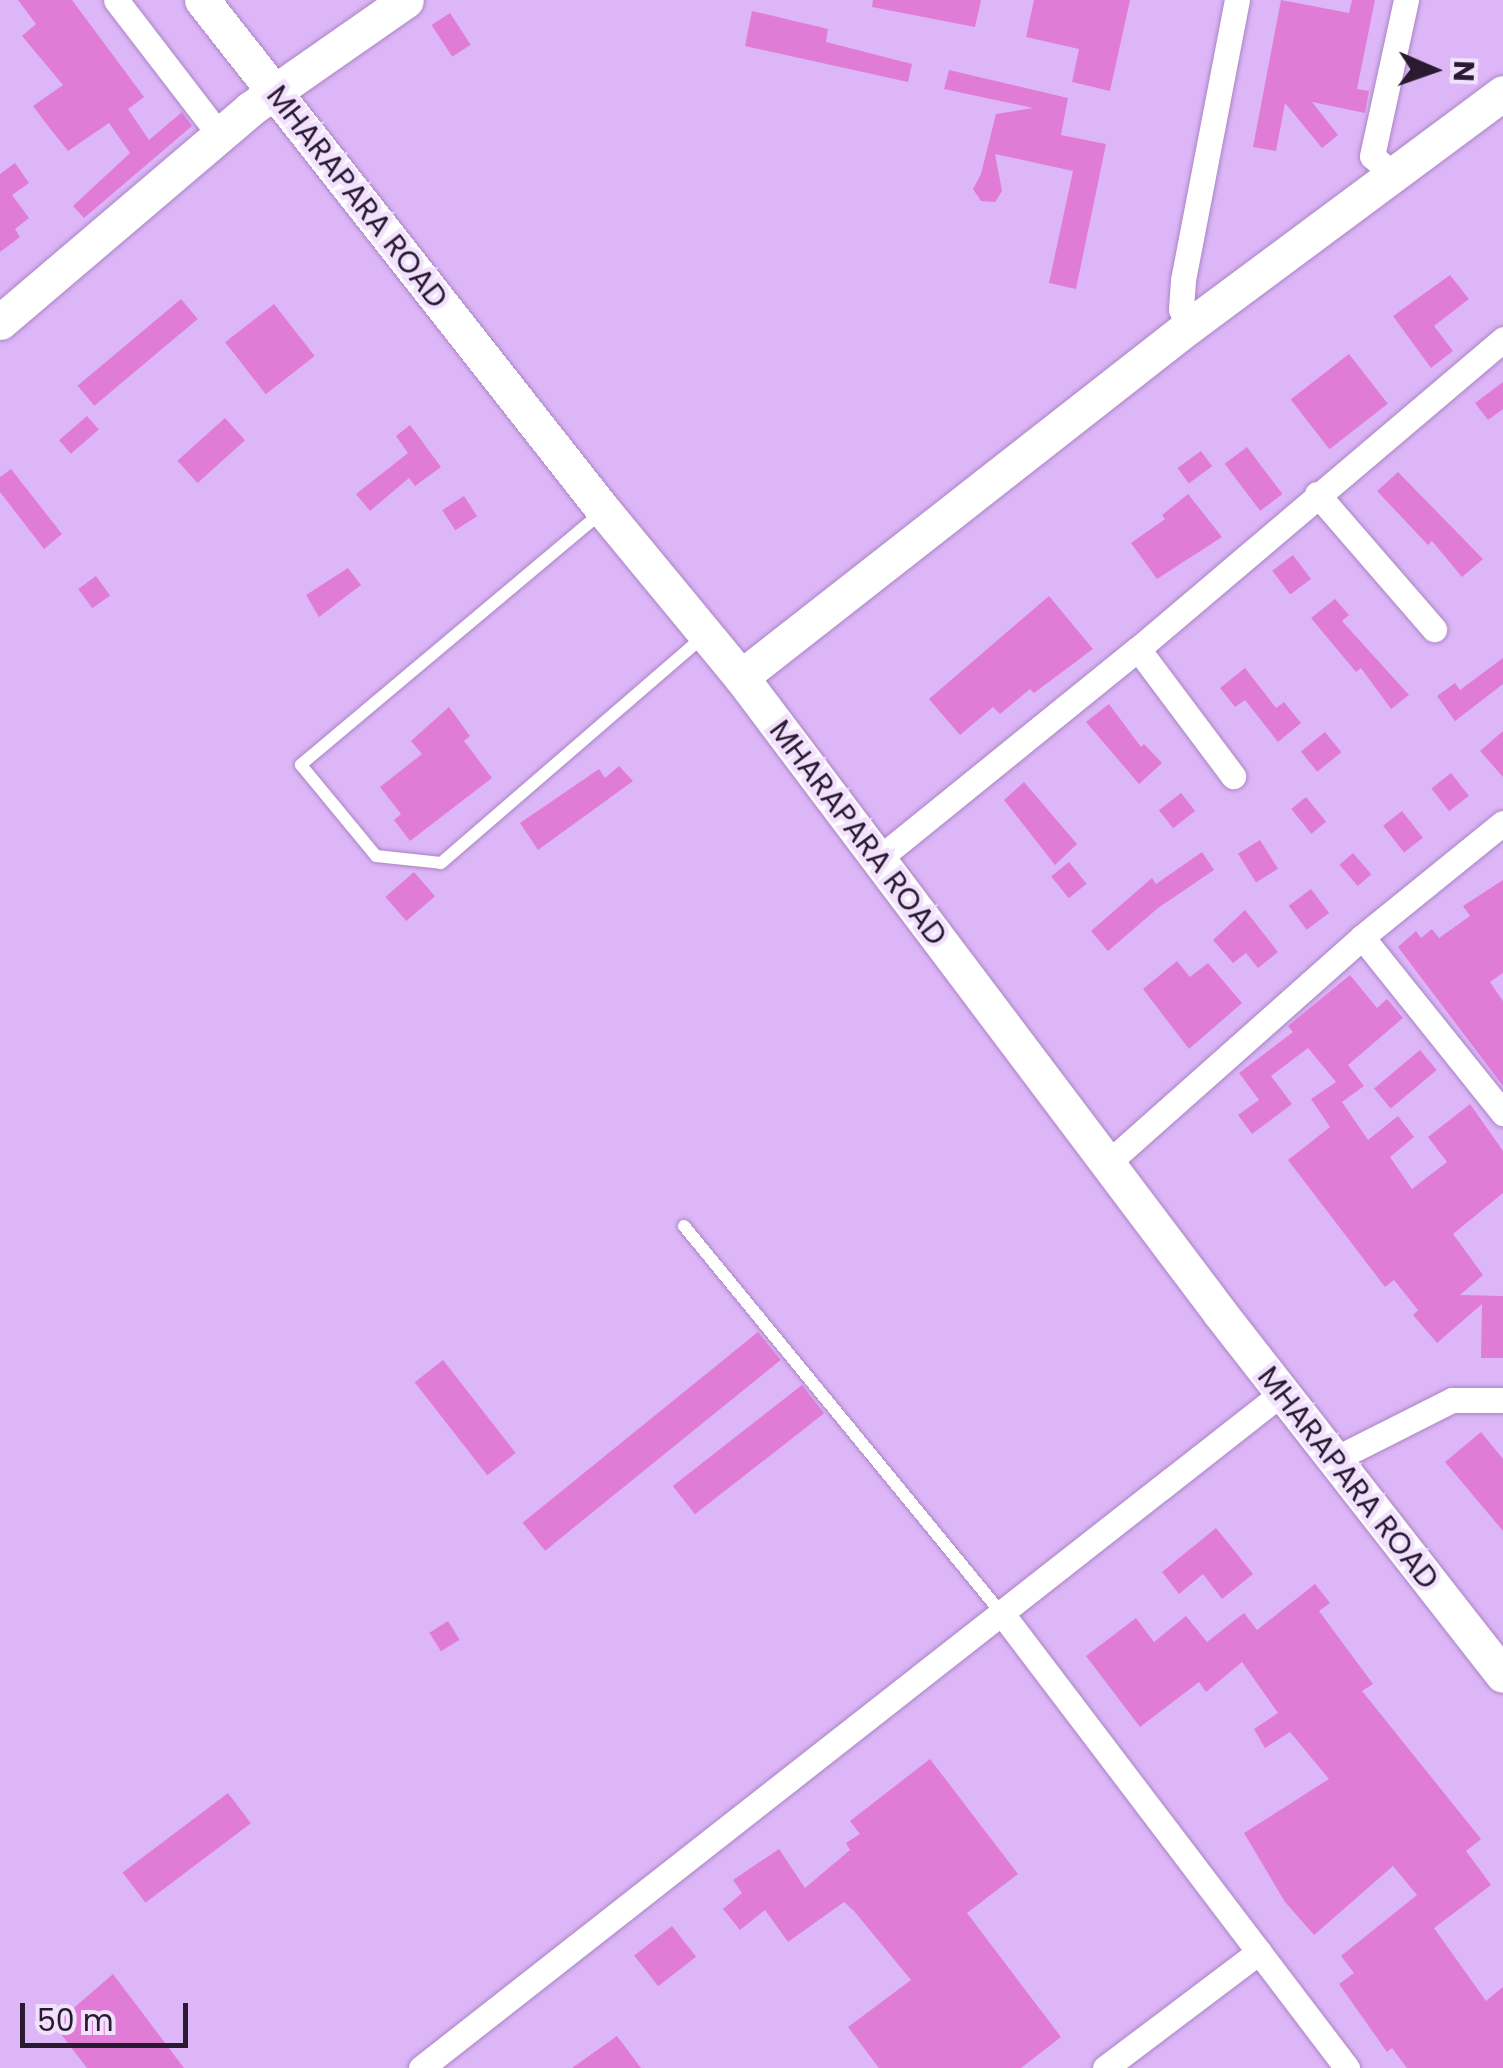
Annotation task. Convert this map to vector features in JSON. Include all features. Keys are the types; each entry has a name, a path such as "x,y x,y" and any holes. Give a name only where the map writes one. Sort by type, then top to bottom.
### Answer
{"main road":[{"name":"MHARAPARA ROAD","path":"202,0 604,511 741,677 1282,1393 1503,1676"},
{"path":"4,310 273,91 406,0"},
{"path":"741,677 1188,327 1503,92"}],"street":[{"path":"116,0 219,134"},
{"path":"1188,327 1181,309 1182,280 1237,0"},
{"path":"1395,176 1372,156 1406,0"},
{"path":"877,860 1138,649 1503,338"},
{"path":"1317,494 1434,629"},
{"path":"1138,649 1234,776"},
{"path":"1109,1162 1362,937 1503,822"},
{"path":"1362,937 1503,1114"},
{"path":"421,2068 1282,1393"},
{"path":"1334,1460 1452,1400 1503,1400"},
{"path":"1003,1615 1347,2068"},
{"path":"1105,2068 1259,1952"}],"lane":[{"path":"604,511 302,765 376,856 441,863 704,636"},
{"path":"684,1226 1003,1615"}],"building":[{"path":"18,0 72,0 144,97 128,109 149,140 182,112 192,126 84,218 73,206 130,153 109,123 68,151 33,106 63,85 22,36 36,24"},
{"path":"873,0 981,0 975,27 872,7"},
{"path":"1034,0 1130,0 1110,91 1072,82 1079,49 1026,37"},
{"path":"1281,0 1349,13 1352,0 1375,0 1357,89 1369,91 1365,113 1312,102 1338,135 1322,148 1285,103 1276,151 1253,147"},
{"path":"752,11 828,29 826,42 912,64 908,82 745,46"},
{"path":"450,13 471,45 452,57 432,25"},
{"path":"949,70 1068,98 1061,135 1106,144 1076,289 1049,283 1073,171 995,154 1002,191 995,202 981,201 973,189 981,174 996,114 1033,108 944,89"},
{"path":"15,163 29,183 12,195 29,218 15,229 20,237 0,252 0,174"},
{"path":"1450,275 1469,299 1434,326 1453,351 1431,368 1393,316"},
{"path":"181,299 198,319 94,406 78,386"},
{"path":"274,304 315,356 266,394 225,342"},
{"path":"1349,354 1388,404 1329,449 1291,400"},
{"path":"1503,382 1503,409 1488,420 1475,403"},
{"path":"87,416 99,430 71,454 59,440"},
{"path":"225,418 245,440 198,483 177,461"},
{"path":"410,425 441,467 415,486 409,478 370,511 356,494 408,453 396,436"},
{"path":"1247,447 1283,494 1260,511 1225,464"},
{"path":"1201,451 1212,466 1189,483 1178,468"},
{"path":"11,469 62,534 44,549 0,492 0,477"},
{"path":"1398,472 1483,559 1462,577 1432,541 1428,545 1377,491"},
{"path":"1188,494 1222,537 1157,579 1131,543 1165,519 1162,515"},
{"path":"464,496 477,516 455,530 442,510"},
{"path":"1293,555 1311,579 1290,595 1272,571"},
{"path":"348,568 361,585 319,617 306,595"},
{"path":"96,576 110,595 92,608 78,589"},
{"path":"1049,596 1093,649 1034,693 1030,689 1000,714 993,707 960,735 929,699"},
{"path":"1335,599 1349,615 1342,621 1409,695 1391,709 1361,668 1356,672 1311,618"},
{"path":"1503,658 1503,684 1455,721 1437,696 1455,683 1460,690"},
{"path":"1245,668 1276,708 1284,702 1301,723 1278,742 1245,700 1235,707 1220,688"},
{"path":"1109,704 1141,747 1144,744 1162,763 1139,784 1086,722"},
{"path":"449,707 470,736 464,741 492,778 410,841 394,820 401,814 380,787 422,754 411,741"},
{"path":"1503,731 1503,777 1480,751"},
{"path":"1325,732 1341,752 1317,772 1301,752"},
{"path":"619,766 633,781 538,850 520,823 599,769 605,778"},
{"path":"1451,773 1469,796 1449,811 1431,788"},
{"path":"1024,782 1077,844 1055,865 1004,800"},
{"path":"1181,793 1195,811 1173,828 1159,810"},
{"path":"1306,797 1326,822 1311,834 1291,809"},
{"path":"1402,811 1423,838 1404,853 1383,826"},
{"path":"1260,840 1278,869 1256,883 1238,854"},
{"path":"1202,852 1214,870 1158,908 1108,951 1091,931 1152,878 1156,884"},
{"path":"1353,853 1371,874 1358,886 1339,865"},
{"path":"1069,862 1087,884 1069,898 1051,876"},
{"path":"414,872 435,896 406,921 385,897"},
{"path":"1503,880 1503,973 1490,982 1503,1001 1503,1086 1398,947 1416,931 1421,938 1432,929 1439,938 1470,916 1463,906"},
{"path":"1311,889 1329,913 1307,930 1289,906"},
{"path":"1245,910 1278,952 1258,968 1246,953 1233,963 1213,940"},
{"path":"1177,961 1190,977 1208,963 1242,1003 1189,1049 1143,989"},
{"path":"1350,975 1377,1008 1387,999 1403,1018 1348,1065 1364,1086 1342,1102 1368,1140 1398,1116 1414,1137 1390,1157 1412,1189 1447,1162 1428,1137 1470,1104 1503,1151 1503,1193 1453,1234 1483,1275 1460,1295 1503,1296 1503,1358 1481,1358 1482,1304 1437,1343 1413,1315 1418,1310 1394,1280 1385,1287 1288,1160 1330,1127 1311,1099 1336,1082 1308,1048 1271,1076 1292,1104 1252,1134 1238,1115 1259,1100 1239,1073 1293,1032 1288,1026"},
{"path":"1420,1050 1437,1070 1391,1108 1374,1089"},
{"path":"758,1332 781,1360 545,1551 523,1523"},
{"path":"443,1360 516,1453 487,1475 415,1382"},
{"path":"802,1385 824,1413 695,1514 673,1486"},
{"path":"1481,1432 1503,1459 1503,1531 1445,1462"},
{"path":"1216,1528 1253,1574 1222,1599 1203,1574 1179,1594 1162,1572"},
{"path":"1315,1584 1330,1603 1319,1611 1373,1684 1362,1691 1481,1839 1466,1851 1491,1885 1434,1928 1486,2001 1503,1987 1503,2068 1407,2068 1392,2048 1387,2052 1339,1984 1354,1973 1341,1956 1417,1895 1393,1866 1314,1935 1285,1902 1244,1833 1329,1779 1290,1732 1265,1748 1254,1729 1278,1713 1242,1662 1206,1692 1199,1682 1140,1727 1086,1656 1136,1618 1154,1642 1186,1616 1207,1642 1244,1613 1257,1630"},
{"path":"448,1621 460,1640 441,1651 429,1633"},
{"path":"930,1759 1018,1874 967,1913 1061,2037 1021,2068 879,2068 848,2027 911,1980 854,1911 844,1902 788,1942 765,1910 740,1930 723,1909 742,1893 733,1880 779,1849 805,1888 850,1850 846,1843 860,1834 850,1821"},
{"path":"228,1793 251,1823 145,1903 123,1872"},
{"path":"672,1926 696,1957 658,1986 634,1956"},
{"path":"113,1974 184,2068 87,2068 54,2025"},
{"path":"617,2036 641,2068 572,2068"}]}
